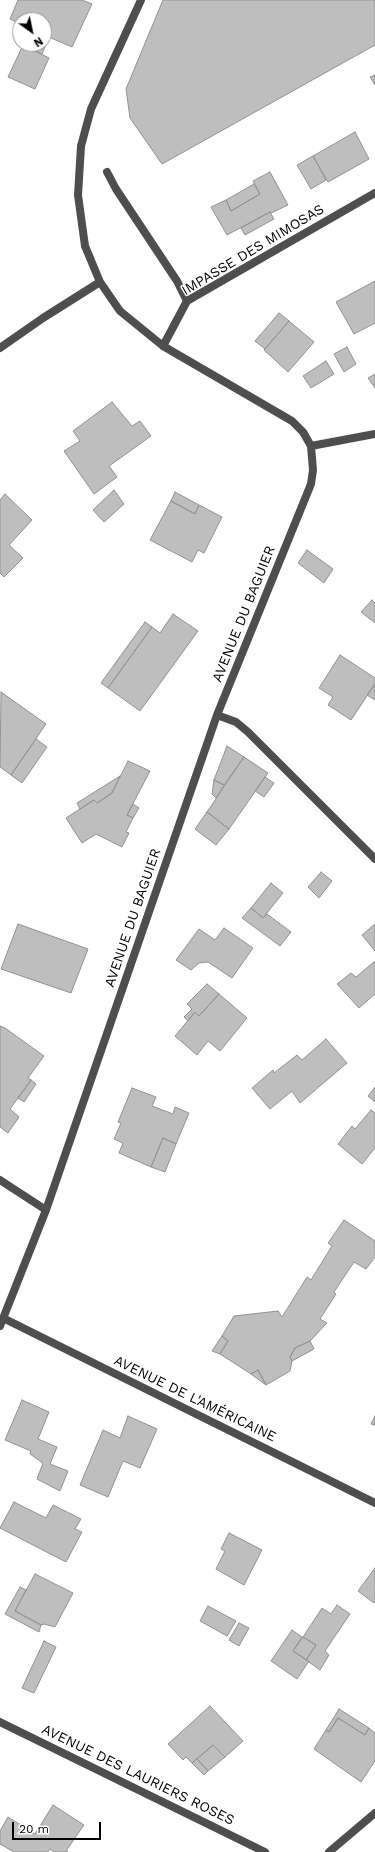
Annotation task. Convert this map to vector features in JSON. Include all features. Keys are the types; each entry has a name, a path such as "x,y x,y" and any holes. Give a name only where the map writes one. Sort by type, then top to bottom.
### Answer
{"street":[{"name":"AVENUE DU BAGUIER","path":"1,1322 46,1210 217,715 310,484 313,470 311,446 303,432 292,421 163,346 120,311 100,282 85,246 78,195 81,146 91,109 140,0"},
{"path":"107,172 116,189 177,281 187,301"},
{"name":"IMPASSE DES MIMOSAS","path":"163,346 187,301 375,193"},
{"path":"0,348 42,318 100,282"},
{"path":"311,446 375,434"},
{"path":"217,715 236,722 242,727 375,859"},
{"path":"0,1180 46,1210"},
{"name":"AVENUE DE L'AMÉRICAINE","path":"1,1322 375,1503"},
{"name":"AVENUE DES LAURIERS ROSES","path":"0,1722 265,1852"},
{"path":"329,1852 375,1813"}],"building":[{"path":"18,0 82,0 92,4 72,47 52,38 52,12 13,12"},
{"path":"163,0 375,0 375,45 162,164 130,118 126,89"},
{"path":"20,52 37,52 49,58 35,89 8,77"},
{"path":"375,75 375,85 370,77"},
{"path":"355,132 369,159 328,182 313,156"},
{"path":"313,156 326,180 311,189 297,165"},
{"path":"270,172 288,205 271,213 270,212 227,235 211,207 226,200 231,211 260,194 253,181"},
{"path":"254,184 260,194 231,211 226,200"},
{"path":"270,212 274,219 245,235 241,228"},
{"path":"375,281 375,323 354,334 336,302"},
{"path":"279,313 289,321 265,349 255,341"},
{"path":"289,321 314,342 288,372 264,350"},
{"path":"347,347 356,364 344,372 334,354"},
{"path":"326,361 334,374 311,388 303,376"},
{"path":"375,374 375,388 368,378"},
{"path":"112,402 132,426 140,421 151,436 109,466 117,477 94,494 64,451 80,441 73,431"},
{"path":"114,490 124,504 104,522 93,510"},
{"path":"175,492 199,505 195,514 171,501"},
{"path":"5,494 32,520 9,545 23,558 4,577 0,573 0,500"},
{"path":"171,501 195,514 199,505 222,517 204,553 198,550 192,562 150,540"},
{"path":"307,550 333,569 324,583 298,563"},
{"path":"372,600 375,603 375,623 361,612"},
{"path":"173,614 198,631 140,711 108,688 152,627 160,633"},
{"path":"145,622 152,627 108,688 101,683"},
{"path":"340,655 375,678 375,684 351,720 328,705 333,697 319,688"},
{"path":"375,684 375,700 367,695"},
{"path":"1,692 46,724 11,775 0,767"},
{"path":"36,739 47,747 22,783 11,775"},
{"path":"227,746 244,757 224,785 214,780"},
{"path":"244,757 268,773 229,829 207,812"},
{"path":"128,761 150,771 127,815 133,818 126,832 129,833 122,847 96,834 82,843 66,818 94,800 97,803 112,793"},
{"path":"120,776 112,793 97,803 94,800 80,809 77,803"},
{"path":"265,777 274,783 264,797 255,791"},
{"path":"214,780 224,785 216,798 212,794"},
{"path":"133,804 139,808 133,818 127,815"},
{"path":"207,812 229,829 216,845 195,829"},
{"path":"321,872 332,881 319,898 308,887"},
{"path":"271,883 283,893 263,918 251,908"},
{"path":"251,908 263,918 267,914 291,932 280,946 242,918"},
{"path":"18,924 88,949 71,993 1,969"},
{"path":"375,924 375,951 362,935"},
{"path":"224,928 253,948 232,978 208,962 199,963 191,970 176,960 199,929 215,940"},
{"path":"375,961 375,994 359,1008 337,984 351,973 356,977"},
{"path":"207,984 219,994 199,1016 195,1012 188,1021 184,1017 192,1009 187,1004"},
{"path":"219,994 247,1018 220,1051 208,1041 197,1055 175,1036 195,1012 199,1016"},
{"path":"0,1026 44,1056 28,1078 31,1080 10,1109 19,1117 8,1133 0,1127"},
{"path":"326,1039 347,1063 300,1103 292,1091 270,1109 252,1088 273,1070 274,1073 297,1055 302,1060"},
{"path":"31,1080 36,1084 24,1102 18,1098"},
{"path":"375,1087 375,1102 368,1096"},
{"path":"132,1088 156,1097 152,1106 173,1114 175,1107 189,1113 176,1144 163,1138 151,1167 119,1153 123,1143 114,1139 121,1123 118,1122"},
{"path":"371,1110 375,1113 375,1148 362,1164 338,1144 352,1126 355,1129"},
{"path":"163,1138 176,1144 165,1172 151,1167"},
{"path":"344,1220 375,1241 375,1257 366,1269 354,1262 334,1292 336,1294 320,1319 327,1323 310,1341 295,1348 290,1357 292,1361 290,1371 266,1385 258,1370 251,1374 220,1354 228,1341 222,1336 234,1316 278,1311 282,1317 307,1277 311,1280 332,1246 328,1243"},
{"path":"222,1336 228,1341 220,1354 212,1351"},
{"path":"310,1341 314,1349 292,1361 290,1357 295,1348"},
{"path":"258,1370 266,1385 251,1374"},
{"path":"22,1400 49,1412 38,1439 57,1447 50,1464 68,1471 60,1491 37,1479 43,1463 30,1454 31,1451 5,1440"},
{"path":"128,1416 157,1429 140,1468 123,1461 108,1497 80,1485 103,1430 120,1438"},
{"path":"375,1416 375,1425 371,1424"},
{"path":"14,1502 46,1518 53,1505 81,1519 75,1529 82,1532 66,1562 0,1528"},
{"path":"229,1533 262,1550 244,1585 216,1569 225,1551 221,1549"},
{"path":"375,1568 375,1601 374,1603 358,1591"},
{"path":"35,1574 73,1593 55,1627 44,1624 41,1625 15,1611"},
{"path":"20,1587 26,1590 15,1611 41,1625 39,1632 5,1614"},
{"path":"337,1605 350,1614 325,1651 329,1655 320,1670 306,1660 316,1645 303,1637 322,1608 331,1614"},
{"path":"208,1606 236,1621 227,1636 200,1621"},
{"path":"239,1623 249,1628 239,1646 229,1640"},
{"path":"292,1630 302,1637 293,1651 309,1661 297,1679 271,1661"},
{"path":"303,1637 316,1645 306,1660 293,1651"},
{"path":"44,1641 56,1647 34,1693 22,1688"},
{"path":"210,1706 243,1741 225,1757 213,1745 192,1763 186,1757 183,1760 168,1744"},
{"path":"339,1709 369,1728 365,1735 338,1718 329,1732 326,1730"},
{"path":"338,1718 365,1735 369,1728 375,1733 375,1761 361,1782 314,1749 326,1730 329,1732"},
{"path":"213,1745 225,1757 208,1771 197,1759"},
{"path":"197,1759 208,1771 204,1775 192,1763"},
{"path":"53,1805 84,1825 66,1851 68,1852 54,1852 50,1849 48,1852 14,1852 0,1844 0,1831 8,1817 35,1834"}]}
